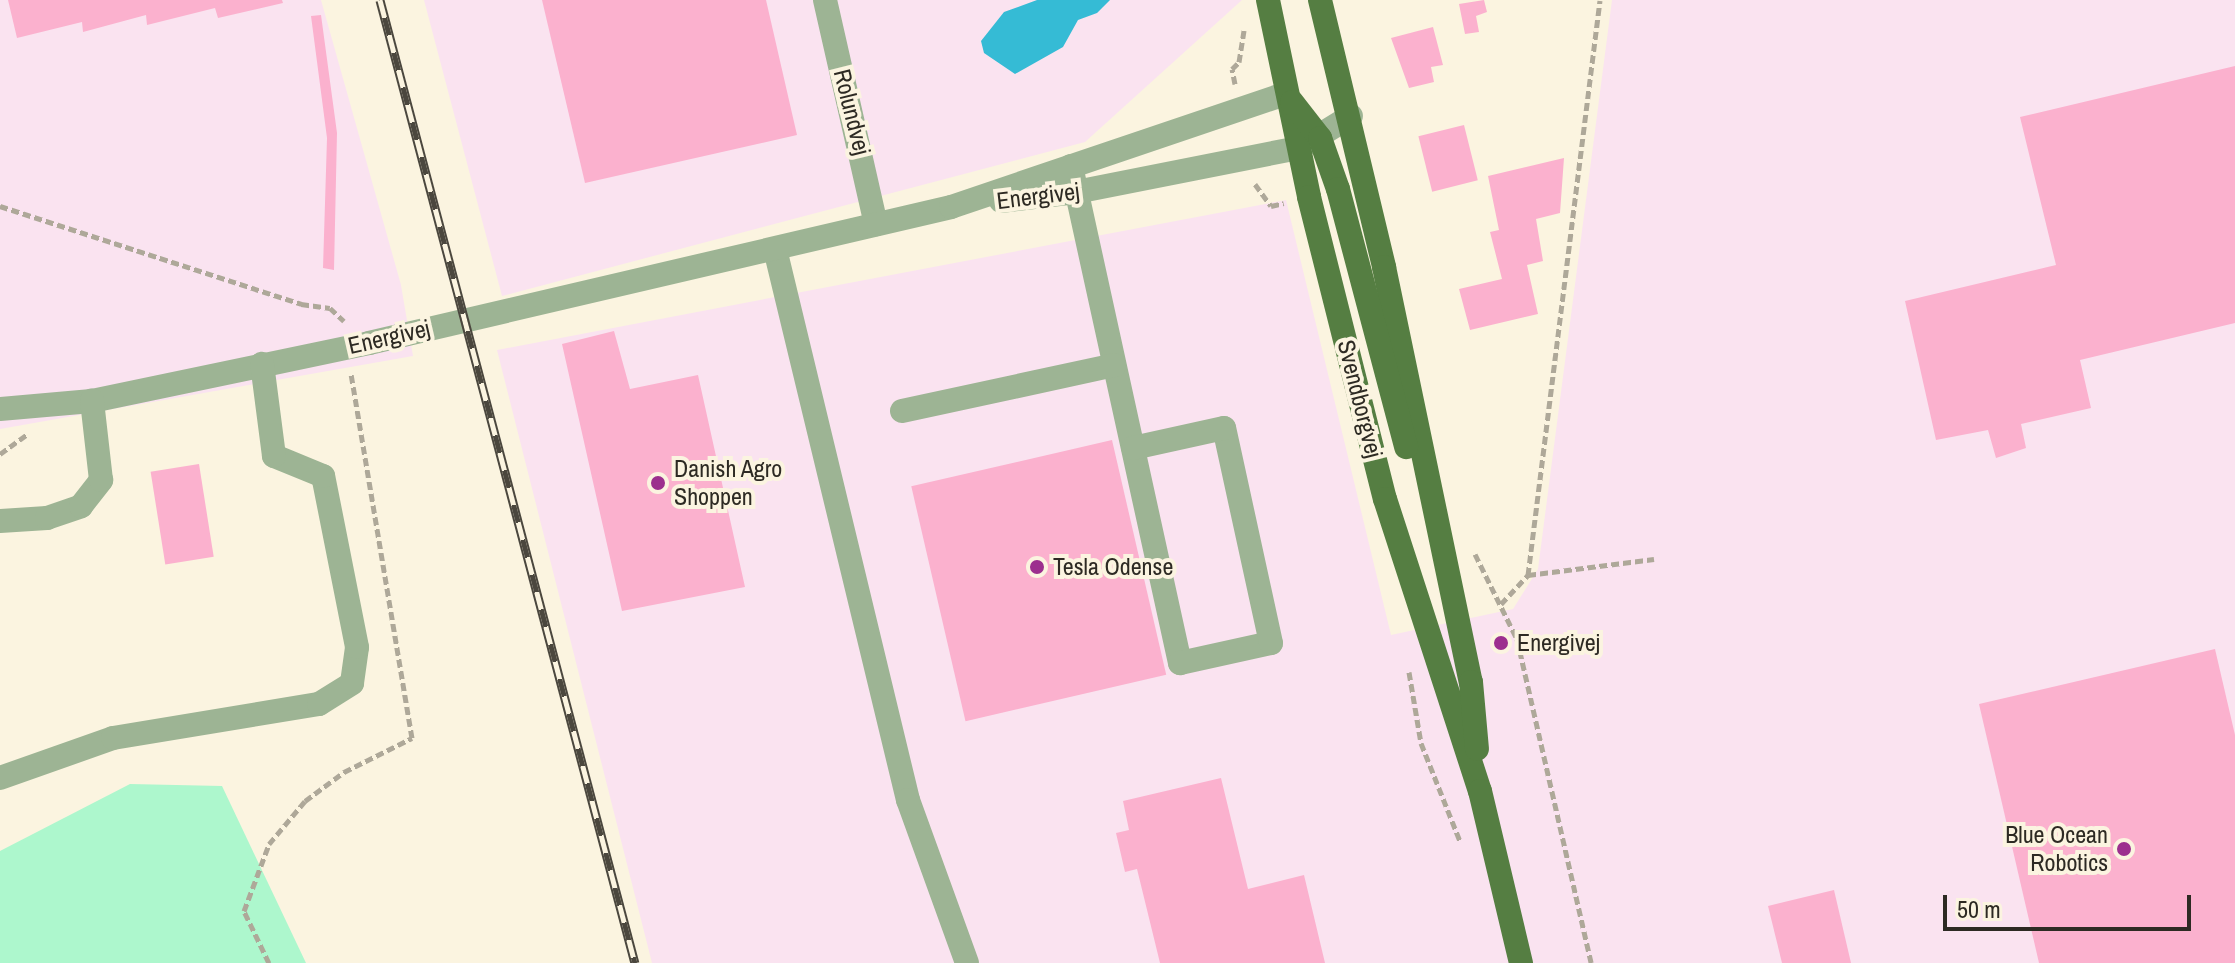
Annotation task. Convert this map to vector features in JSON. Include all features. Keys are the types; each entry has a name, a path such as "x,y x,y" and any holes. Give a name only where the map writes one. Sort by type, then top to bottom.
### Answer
{"main road":[{"name":"Svendborgvej","path":"1268,0 1285,94 1310,143 1385,499 1480,791 1521,963"},
{"name":"Svendborgvej","path":"1320,0 1351,116 1447,586 1471,682 1480,791"},
{"path":"1310,143 1447,586"}],"street":[{"name":"Rolundvej","path":"825,0 876,224"},
{"name":"Energivej","path":"951,207 1285,94"},
{"name":"Energivej","path":"0,409 92,401 357,345 951,207 1076,192 1310,143 1351,116"},
{"path":"1071,166 1180,663 1271,643 1224,428 1133,448"},
{"path":"775,249 908,800 967,963"},
{"path":"0,778 113,738 319,704 352,683 357,647 323,476 274,456 262,364"},
{"path":"902,411 1114,365"},
{"path":"0,521 47,518 81,506 101,480 92,401"}],"path":[{"path":"1591,963 1517,639 1501,604 1528,575 1600,0"},
{"path":"0,206 301,304 330,308 357,345 412,738 334,779 305,801 269,844 244,911 269,963"},
{"path":"1528,575 1654,559"}],"shaded area":[{"path":"0,0 321,0 401,285 413,356 0,429"},
{"path":"424,0 1242,0 1085,142 502,296"},
{"path":"1612,0 2235,0 2235,963 652,963 497,350 1286,200 1391,635 1513,609 1538,569"}],"green space":[{"path":"130,784 222,786 306,963 0,963 0,851"}],"water":[{"path":"1037,0 1110,0 1097,13 1078,20 1063,47 1015,74 984,53 981,41 1004,12"}],"building":[{"path":"8,0 282,0 283,3 218,18 215,8 147,25 146,15 83,32 82,22 17,38"},
{"path":"542,0 766,0 797,135 585,183"},
{"path":"1484,0 1487,12 1476,16 1479,32 1465,34 1459,4"},
{"path":"321,15 337,133 334,270 323,268 327,138 311,16"},
{"path":"1433,27 1443,65 1431,67 1434,82 1409,88 1391,38"},
{"path":"2235,66 2235,323 2080,360 2091,408 2021,424 2026,448 1996,458 1988,430 1936,440 1905,301 2056,265 2020,117"},
{"path":"1464,125 1478,180 1432,192 1418,136"},
{"path":"1564,158 1560,213 1536,219 1543,261 1527,265 1538,314 1470,330 1459,289 1502,279 1490,232 1499,230 1488,176"},
{"path":"614,331 630,389 698,375 745,587 622,611 562,344"},
{"path":"1112,440 1166,675 965,721 911,486"},
{"path":"199,464 214,557 165,565 151,472"},
{"name":"Blue Ocean Robotics","path":"2215,649 2235,735 2235,963 2039,963 1979,704"},
{"path":"1221,778 1248,889 1304,875 1325,963 1160,963 1137,869 1125,872 1116,833 1129,830 1123,801"},
{"path":"1834,890 1851,963 1782,963 1768,906"}],"railway":[{"path":"380,0 635,963"}],"place":[{"name":"Danish Agro Shoppen","path":"658,483"},
{"name":"Tesla Odense","path":"1037,567"},
{"name":"Energivej","path":"1501,643"},
{"name":"Blue Ocean Robotics","path":"2124,849"}]}
